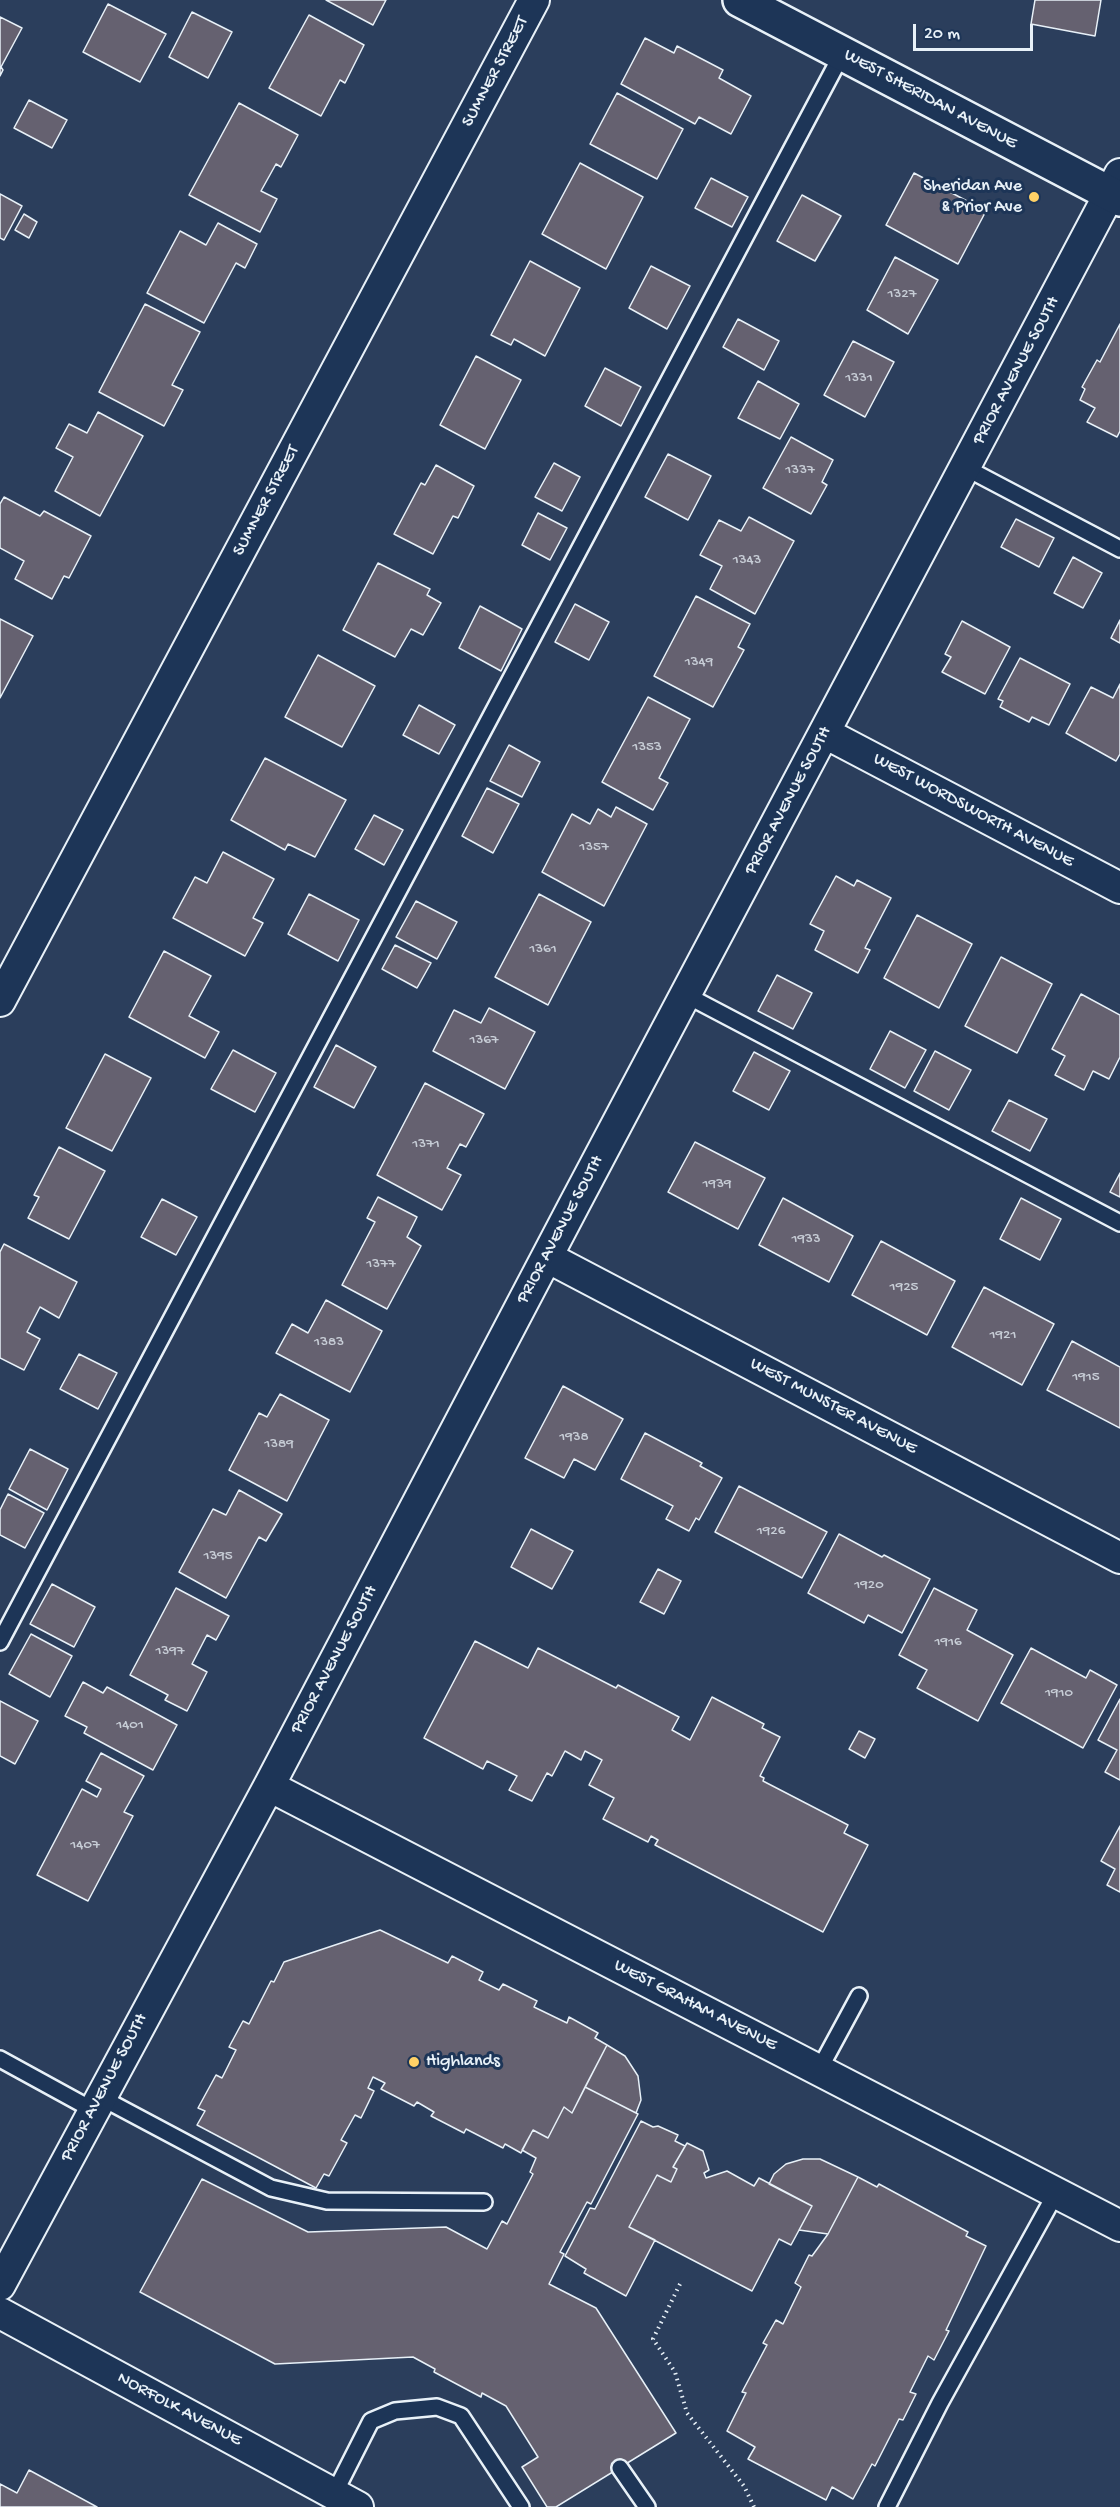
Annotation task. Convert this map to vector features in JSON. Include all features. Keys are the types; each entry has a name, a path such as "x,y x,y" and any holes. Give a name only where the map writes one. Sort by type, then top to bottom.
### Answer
{"street":[{"name":"SUMNER STREET","path":"0,1001 534,0"},
{"name":"WEST SHERIDAN AVENUE","path":"740,0 842,54 1116,189"},
{"name":"PRIOR AVENUE SOUTH","path":"0,2285 269,1786 547,1257 1116,189"},
{"name":"WEST WORDSWORTH AVENUE","path":"825,734 1120,888"},
{"name":"WEST MUNSTER AVENUE","path":"547,1257 1120,1558"},
{"name":"WEST GRAHAM AVENUE","path":"269,1786 1120,2226"},
{"name":"NORFOLK AVENUE","path":"0,2313 346,2500"}],"lane":[{"path":"0,1642 842,54"},
{"path":"966,468 1120,549"},
{"path":"686,995 1120,1223"},
{"path":"819,2070 859,1996"},
{"path":"0,2059 271,2187 327,2200 484,2202"},
{"path":"887,2507 940,2403 1056,2193"},
{"path":"346,2500 371,2421 395,2411 437,2408 461,2416 521,2507"},
{"path":"620,2468 647,2507"}],"path":[{"path":"680,2284 653,2339 675,2372 687,2413 744,2486 754,2507"}],"building":[{"path":"326,0 386,0 373,25"},
{"path":"1035,0 1101,0 1095,36 1031,24"},
{"path":"108,4 166,34 140,82 83,52"},
{"path":"192,12 232,32 208,78 169,57"},
{"path":"309,15 364,45 345,83 340,80 321,116 269,88"},
{"path":"0,17 22,28 1,67 3,70 0,76"},
{"path":"645,38 674,53 677,46 723,70 719,78 751,96 731,134 699,117 695,124 621,84"},
{"path":"617,93 683,129 657,179 590,144"},
{"path":"29,100 67,120 52,148 14,128"},
{"path":"239,103 298,135 281,167 276,164 261,191 277,199 260,232 189,195"},
{"path":"580,163 643,197 606,269 542,234"},
{"path":"914,173 986,211 958,264 886,225"},
{"path":"711,178 748,197 732,227 695,208"},
{"path":"0,194 22,206 4,240 0,238"},
{"path":"802,195 841,216 815,261 777,241"},
{"path":"24,214 37,222 29,238 15,230"},
{"path":"218,223 257,244 245,268 236,263 204,323 147,293 180,231 206,245"},
{"path":"895,257 938,280 908,334 867,310"},
{"path":"530,261 580,288 545,356 514,339 511,345 491,335"},
{"path":"651,266 690,286 667,329 629,308"},
{"path":"145,304 200,332 172,385 183,390 164,426 99,392"},
{"path":"738,319 779,341 764,370 723,347"},
{"path":"1120,324 1120,431 1117,437 1087,422 1095,408 1080,400 1085,389 1082,387 1097,360 1100,362"},
{"path":"853,341 894,362 865,417 824,395"},
{"path":"476,356 521,380 485,449 440,425"},
{"path":"605,368 641,387 621,426 585,406"},
{"path":"758,381 799,404 780,439 738,418"},
{"path":"98,412 143,436 100,516 55,491 73,457 56,448 69,424 87,433"},
{"path":"791,437 833,460 822,482 827,485 811,514 763,488"},
{"path":"668,454 711,476 688,520 645,497"},
{"path":"554,463 580,477 562,511 535,497"},
{"path":"436,465 474,486 458,518 453,516 433,554 394,534 421,483 425,485"},
{"path":"4,497 40,516 44,511 91,536 69,578 64,576 52,599 15,579 24,561 0,548 0,504"},
{"path":"538,513 567,528 550,560 522,545"},
{"path":"749,517 794,541 755,614 710,589 722,566 700,555 719,520 741,531"},
{"path":"1016,519 1054,538 1039,567 1001,547"},
{"path":"1073,557 1102,573 1083,608 1054,593"},
{"path":"378,563 430,589 427,595 441,603 423,635 411,629 395,657 343,630"},
{"path":"696,596 750,624 738,647 744,650 713,707 654,676"},
{"path":"575,604 609,622 589,660 555,642"},
{"path":"480,606 522,629 501,671 459,648"},
{"path":"0,619 33,636 0,698"},
{"path":"1120,620 1120,643 1111,638"},
{"path":"962,621 1010,647 985,694 942,672 951,657 945,654"},
{"path":"318,655 375,686 342,747 285,717"},
{"path":"1020,658 1070,684 1049,725 1032,717 1029,722 1000,707 1003,701 998,699"},
{"path":"1120,684 1120,754 1116,761 1066,733 1091,687 1113,698"},
{"path":"648,697 690,719 659,778 668,783 653,810 602,782"},
{"path":"419,705 455,725 439,754 403,735"},
{"path":"509,745 540,762 522,797 490,781"},
{"path":"265,758 346,800 315,857 288,844 285,850 231,820"},
{"path":"487,788 519,804 493,853 462,836"},
{"path":"616,807 647,824 604,906 542,872 572,814 590,824 598,809 611,817"},
{"path":"374,815 403,830 384,865 355,849"},
{"path":"223,852 274,879 253,918 263,923 245,956 173,918 195,877 207,883"},
{"path":"836,876 854,886 857,880 891,898 865,948 870,950 858,973 815,950 824,931 810,924"},
{"path":"309,894 359,920 338,961 288,934"},
{"path":"539,894 591,922 548,1005 495,977"},
{"path":"416,901 457,922 437,959 396,937"},
{"path":"917,915 972,944 939,1008 884,978"},
{"path":"395,945 431,963 417,988 382,969"},
{"path":"164,951 211,976 189,1016 219,1032 205,1058 129,1017"},
{"path":"1001,957 1052,984 1017,1053 965,1026"},
{"path":"777,975 812,993 793,1029 758,1011"},
{"path":"1081,994 1120,1015 1120,1057 1109,1079 1093,1071 1084,1090 1055,1075 1065,1056 1052,1049"},
{"path":"489,1008 535,1032 505,1089 433,1051 454,1010 481,1023"},
{"path":"890,1031 926,1050 905,1088 870,1069"},
{"path":"336,1045 376,1067 354,1108 314,1087"},
{"path":"233,1050 276,1073 255,1112 211,1089"},
{"path":"935,1051 971,1070 949,1110 914,1091"},
{"path":"754,1052 790,1071 769,1110 733,1091"},
{"path":"105,1054 151,1078 112,1151 66,1128"},
{"path":"425,1083 484,1114 466,1147 460,1144 447,1168 461,1175 442,1210 377,1175"},
{"path":"1009,1100 1047,1119 1030,1151 992,1131"},
{"path":"695,1142 765,1178 738,1229 668,1192"},
{"path":"59,1147 105,1171 69,1239 28,1218 39,1197 34,1195"},
{"path":"1120,1173 1120,1197 1110,1192"},
{"path":"378,1197 417,1217 407,1237 421,1246 387,1309 342,1285 375,1222 367,1218"},
{"path":"783,1198 853,1236 829,1282 759,1245"},
{"path":"1021,1198 1061,1219 1040,1260 1000,1239"},
{"path":"162,1199 197,1217 176,1255 141,1237"},
{"path":"881,1241 955,1281 927,1335 852,1295"},
{"path":"4,1244 77,1282 59,1318 40,1307 27,1332 40,1339 24,1370 0,1358 0,1252"},
{"path":"984,1287 1054,1324 1022,1385 952,1347"},
{"path":"326,1300 382,1331 350,1392 276,1353 292,1324 308,1333"},
{"path":"1072,1341 1120,1367 1120,1428 1047,1390"},
{"path":"79,1354 117,1373 98,1409 60,1389"},
{"path":"563,1386 623,1419 595,1470 574,1459 564,1478 525,1458"},
{"path":"280,1394 329,1420 287,1501 229,1470 259,1413 267,1417"},
{"path":"645,1433 702,1463 700,1466 722,1478 699,1520 696,1518 689,1531 666,1519 673,1506 621,1479"},
{"path":"30,1449 68,1469 47,1510 9,1489"},
{"path":"739,1486 827,1532 802,1578 715,1532"},
{"path":"239,1490 282,1514 266,1541 259,1537 226,1598 179,1572 213,1509 226,1515"},
{"path":"8,1494 44,1513 25,1548 0,1535 0,1510"},
{"path":"531,1529 573,1551 552,1589 511,1567"},
{"path":"839,1534 930,1579 902,1633 868,1615 864,1623 808,1593"},
{"path":"658,1569 681,1581 664,1614 640,1602"},
{"path":"52,1584 95,1607 74,1647 30,1624"},
{"path":"176,1588 229,1616 216,1640 207,1635 192,1664 207,1672 187,1711 165,1700 168,1695 130,1675"},
{"path":"934,1588 977,1610 967,1630 1013,1655 978,1721 917,1688 927,1670 899,1655"},
{"path":"31,1634 72,1656 50,1697 9,1674"},
{"path":"475,1641 528,1668 538,1648 616,1688 618,1685 679,1717 672,1730 690,1740 712,1697 764,1724 762,1728 780,1737 760,1776 764,1778 763,1781 848,1825 844,1833 868,1845 823,1932 655,1845 658,1840 651,1836 648,1842 603,1819 614,1798 589,1785 602,1760 585,1751 581,1760 565,1751 552,1776 547,1773 532,1801 509,1790 517,1776 487,1761 483,1769 424,1738"},
{"path":"1031,1648 1086,1678 1090,1670 1117,1685 1083,1748 1001,1703"},
{"path":"83,1682 103,1693 107,1687 177,1725 153,1770 84,1733 87,1727 65,1716"},
{"path":"1120,1699 1120,1780 1105,1772 1117,1750 1098,1740"},
{"path":"0,1701 38,1721 15,1764 0,1756"},
{"path":"859,1731 875,1739 865,1758 849,1749"},
{"path":"101,1753 144,1776 124,1812 133,1816 88,1901 37,1875 82,1789 97,1797 101,1789 86,1781"},
{"path":"1120,1826 1120,1892 1107,1885 1115,1869 1101,1861"},
{"name":"Highlands","path":"380,1930 448,1963 452,1956 483,1972 479,1980 499,1990 503,1984 537,2001 534,2007 567,2023 569,2017 598,2033 595,2038 607,2045 572,2113 564,2107 548,2138 533,2130 521,2153 505,2144 503,2148 466,2129 464,2133 431,2116 434,2112 417,2102 414,2106 381,2089 385,2083 373,2077 368,2088 374,2091 361,2118 355,2115 341,2140 347,2143 329,2176 324,2174 316,2188 197,2125 205,2111 198,2108 216,2075 222,2078 236,2050 229,2047 243,2021 249,2024 271,1981 274,1982 284,1962"},
{"path":"607,2045 625,2056 638,2076 641,2100 636,2113 585,2087"},
{"path":"585,2087 638,2114 591,2204 587,2202 560,2252 564,2254 549,2284 596,2308 676,2433 556,2507 547,2507 522,2467 538,2457 506,2406 482,2393 481,2397 434,2372 435,2369 413,2357 275,2364 140,2292 202,2179 308,2232 446,2227 487,2249 502,2221 507,2224 533,2174 530,2172 536,2158 522,2150 533,2130 548,2138 564,2107 572,2113"},
{"path":"641,2121 678,2135 675,2141 685,2146 673,2167 677,2169 671,2182 657,2175 629,2227 655,2240 626,2296 584,2273 586,2269 565,2256 590,2208 595,2209"},
{"path":"687,2143 703,2151 709,2170 704,2173 706,2178 727,2171 754,2186 759,2178 812,2206 791,2245 779,2239 752,2291 629,2227 657,2175 671,2182 677,2169 673,2167"},
{"path":"803,2159 820,2159 858,2177 828,2234 799,2230 812,2206 769,2184 774,2174 786,2164"},
{"path":"858,2177 877,2187 879,2184 968,2232 966,2236 986,2246 946,2330 949,2331 934,2360 928,2356 910,2392 916,2394 903,2420 899,2419 875,2466 872,2464 853,2499 832,2487 826,2500 748,2459 755,2447 727,2431 746,2393 742,2392 767,2345 763,2343 776,2320 783,2324 801,2287 795,2283 809,2255 812,2256 828,2234"},
{"path":"29,2470 97,2507 0,2507 0,2484 17,2493"}],"place":[{"name":"Sheridan Ave & Prior Ave","path":"1034,197"},
{"name":"Highlands","path":"414,2062"}]}
